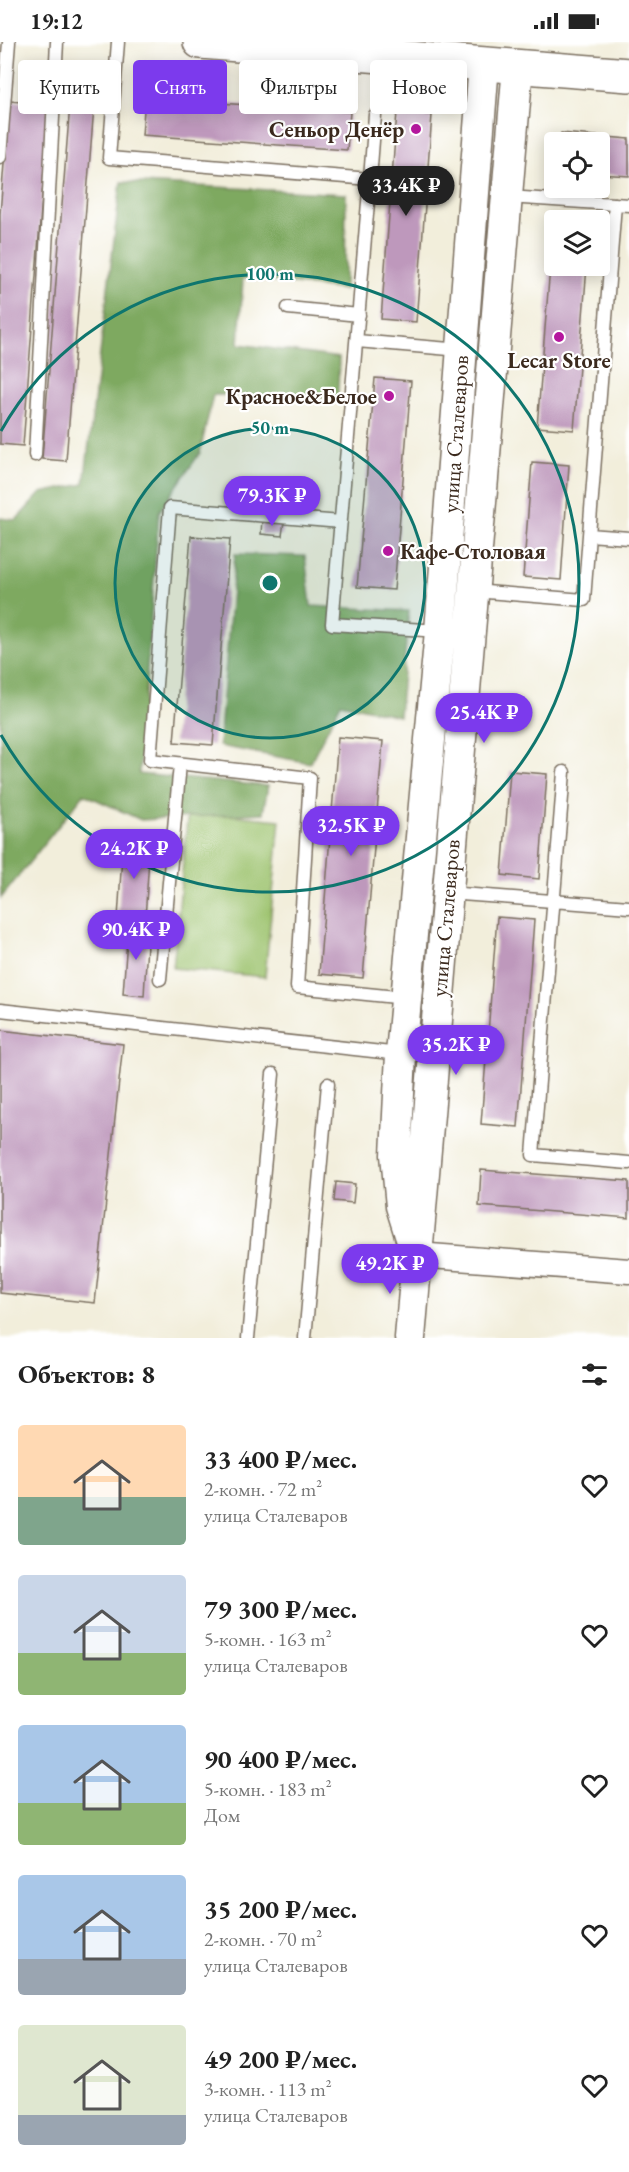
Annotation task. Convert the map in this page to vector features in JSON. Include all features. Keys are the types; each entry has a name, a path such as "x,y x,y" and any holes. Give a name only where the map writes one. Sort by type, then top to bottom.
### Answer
{"main road":[{"path":"200,42 519,54 629,75"}],"street":[{"name":"улица Сталеваров","path":"417,1255 401,1206 396,1155 401,1054 440,631 485,53"},
{"name":"улица Сталеваров","path":"410,1338 519,54"},
{"path":"417,1255 629,1271"}],"lane":[{"path":"0,157 9,42"},
{"path":"35,455 57,42"},
{"path":"118,42 109,158 370,179"},
{"path":"375,115 332,624 440,631"},
{"path":"507,196 629,205"},
{"path":"473,590 584,600 615,204"},
{"path":"288,308 359,315"},
{"path":"357,341 461,350"},
{"path":"341,522 170,508 150,760 310,778 297,987 406,998"},
{"path":"589,535 629,538"},
{"path":"160,979 180,764"},
{"path":"564,772 533,1155 629,1163"},
{"path":"448,892 629,907"},
{"path":"0,1010 401,1054"},
{"path":"248,1338 273,1074"},
{"path":"305,1338 328,1084"}],"green space":[{"path":"121,182 346,194 345,290 243,278 239,344 339,358 338,397 213,395 200,453 159,512 139,774 268,786 263,813 141,820 84,794 1,898 0,518 16,520 41,493 84,484"},
{"path":"235,554 305,556 311,606 409,611 399,716 341,703 310,763 219,746"},
{"path":"188,811 280,820 265,977 173,968"}],"building":[{"path":"9,101 18,102 18,114 48,114 23,446 0,444 0,214"},
{"path":"227,104 239,104 239,114 350,114 347,150 142,135 144,114 227,114"},
{"path":"69,114 93,114 66,461 42,459"},
{"path":"397,114 432,115 416,322 381,319"},
{"path":"610,137 629,139 629,176 610,175"},
{"path":"549,276 586,276 574,430 537,427"},
{"path":"375,378 411,381 394,590 357,587"},
{"path":"532,462 569,465 561,580 523,577"},
{"path":"262,519 284,521 282,536 261,534"},
{"path":"191,536 230,539 213,745 174,742"},
{"path":"338,737 383,741 363,978 319,974"},
{"path":"510,771 547,774 539,879 502,875"},
{"path":"123,840 150,842 145,919 118,918"},
{"path":"497,917 534,920 518,1127 481,1124"},
{"path":"128,925 148,927 144,996 123,994"},
{"path":"0,1030 123,1044 95,1303 0,1293"},
{"path":"481,1170 629,1181 629,1218 479,1206"},
{"path":"336,1182 355,1184 353,1203 334,1201"}],"place":[{"name":"Сеньор Денёр","path":"416,129"},
{"name":"Lecar Store","path":"559,337"},
{"name":"Красное&Белое","path":"389,396"},
{"name":"Кафе-Столовая","path":"388,551"}]}
